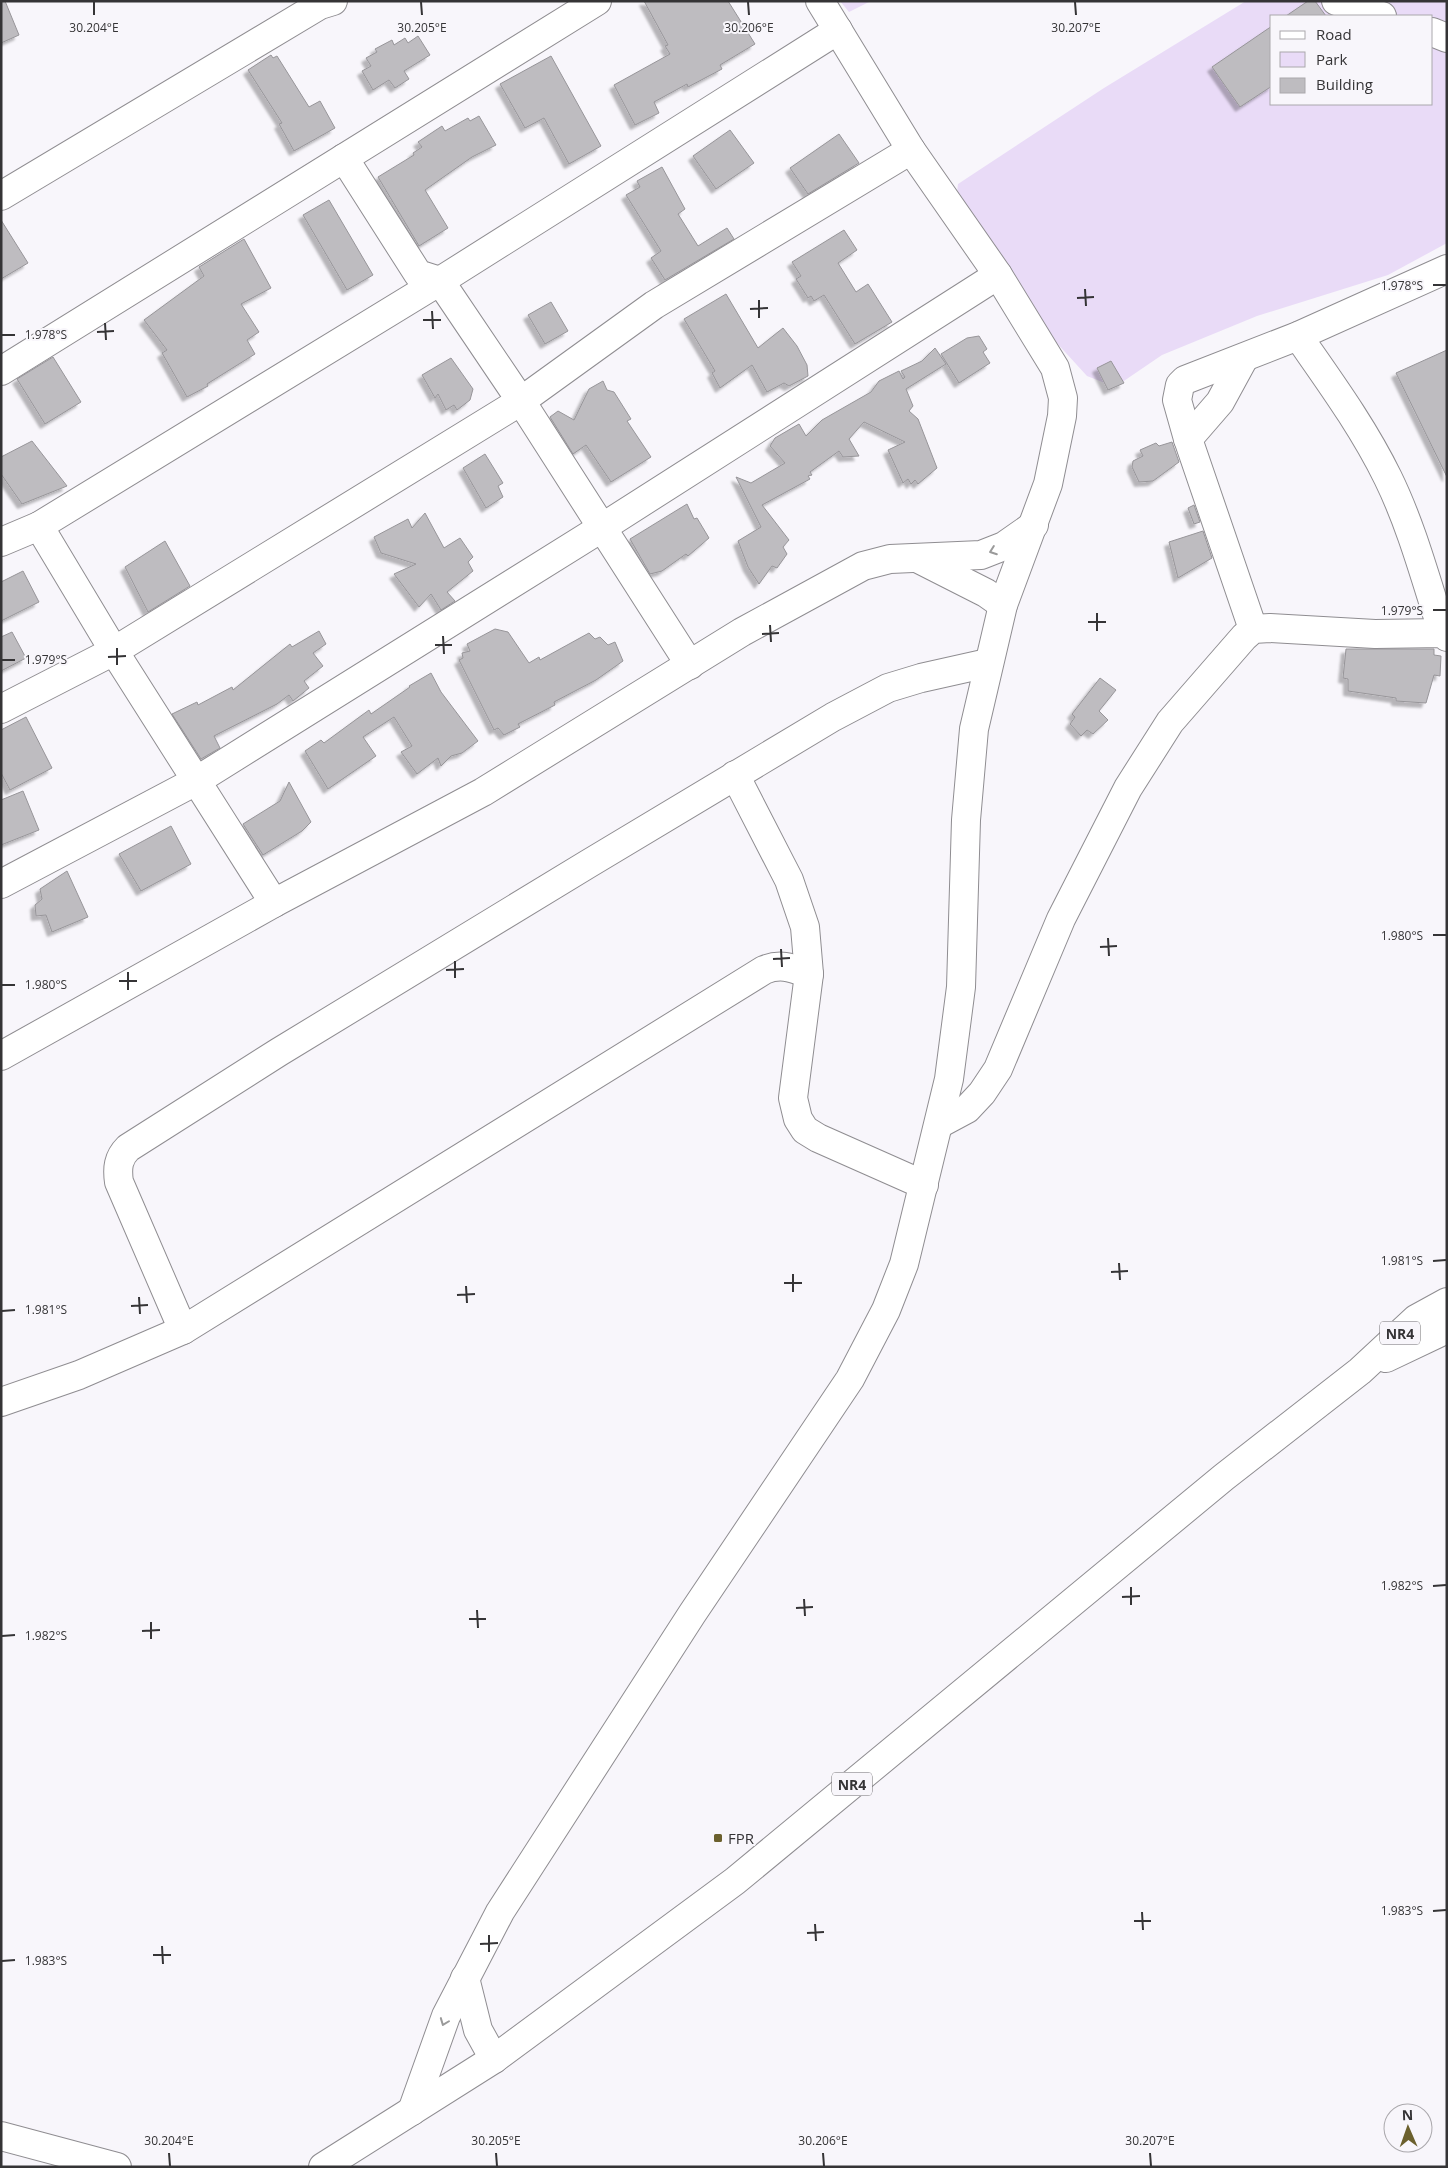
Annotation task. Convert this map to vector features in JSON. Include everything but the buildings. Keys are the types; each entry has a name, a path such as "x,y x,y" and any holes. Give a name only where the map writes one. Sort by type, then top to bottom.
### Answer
{"main road":[{"path":"1,196 304,15 333,1"},
{"path":"1,371 597,1"},
{"path":"412,2111 446,2016 500,1912 692,1614 850,1379 886,1310 904,1264 940,1124 956,1030 960,987 968,776 974,729 1003,605 1034,526 1048,484 1062,416 1063,398 1055,368 998,275 911,150 820,1"},
{"path":"1336,1 1379,15"},
{"path":"1,542 39,526 440,281 838,30"},
{"path":"1433,32 1447,38"},
{"path":"1,709 114,650 521,401 654,305 911,150"},
{"path":"344,158 418,274 440,281 521,401 690,665"},
{"path":"1253,629 1176,400 1180,385 1185,380 1298,336 1447,269"},
{"path":"1,884 196,781 603,527 998,275"},
{"path":"1253,629 1445,635 1406,520 1389,480 1347,407 1298,336"},
{"path":"1188,439 1220,402 1244,358"},
{"path":"39,526 114,650 274,903"},
{"path":"1,1056 274,903 483,792 742,632 863,566 890,559 981,555 1004,546 1034,526"},
{"path":"916,558 986,593 1003,605"},
{"path":"940,1124 967,1109 982,1093 998,1069 1061,919 1128,788 1170,722 1253,629"},
{"path":"183,1330 119,1182 118,1170 122,1154 128,1148 280,1052 833,717 888,688 921,678 988,663"},
{"path":"735,776 789,880 805,928 809,974 793,1098 798,1119 805,1130 818,1138 924,1185"},
{"path":"1,1402 79,1376 183,1330 764,970 775,966 786,966 809,974"},
{"name":"NR4","path":"323,2167 494,2059 735,1880 1216,1483 1360,1371 1416,1319 1447,1302"},
{"name":"NR4","path":"1360,1371 1447,1329"},
{"path":"465,1978 478,2030 494,2059"},
{"path":"1,2136 117,2167"}],"green space":[{"path":"840,1 871,1 849,12"},
{"path":"1246,1 1336,1 1375,15 1270,15 1270,105 1433,105 1433,37 1447,43 1447,243 1388,275 1257,316 1162,355 1115,387 1087,376 1044,329 956,202 958,184 1104,88"},
{"path":"1354,1 1447,1 1447,32 1433,27 1433,15 1395,15"}],"place":[{"name":"FPR","path":"718,1838"}]}
